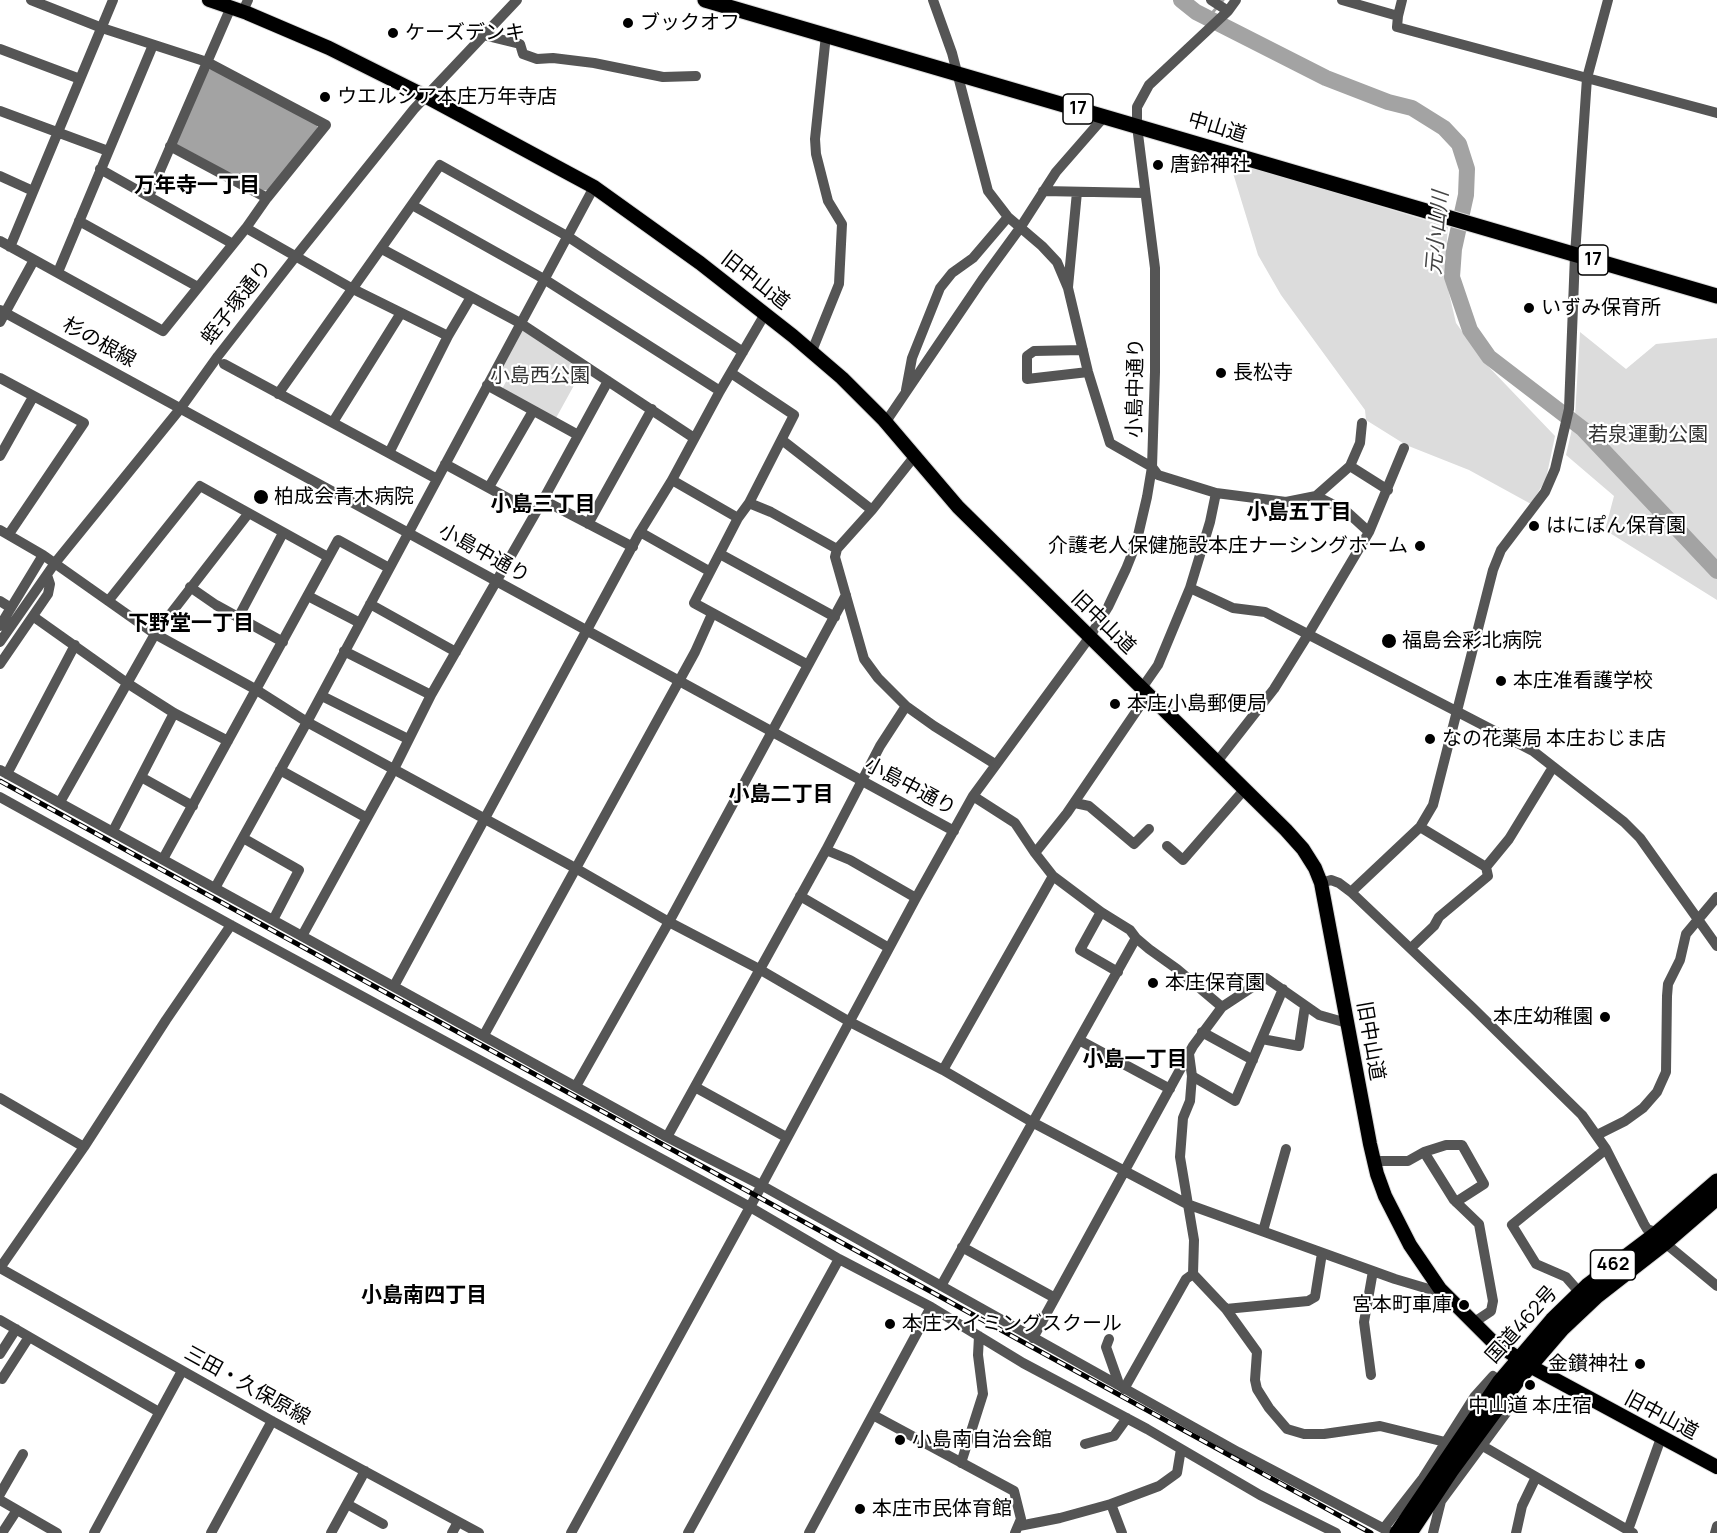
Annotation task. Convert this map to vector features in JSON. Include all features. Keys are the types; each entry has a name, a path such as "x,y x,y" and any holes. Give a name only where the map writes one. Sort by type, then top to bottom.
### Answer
{"highway":[{"name":"中山道","path":"705,0 1717,296"},
{"name":"国道462号","path":"1524,1363 1661,1238 1717,1181"},
{"name":"国道462号","path":"1391,1531 1446,1468 1524,1363 1552,1320 1618,1261 1661,1238 1717,1198"},
{"name":"国道462号","path":"1410,1533 1446,1468"}],"main road":[{"name":"旧中山道","path":"209,0 240,6 329,48 425,96 594,187 656,230 812,351 842,378 885,423 958,507 1303,849 1321,883 1373,1161 1396,1220 1425,1269 1440,1289 1491,1340 1524,1363 1717,1467"}],"street":[{"path":"31,0 102,28 207,62 326,124 163,331 5,244 33,191 57,132 80,79 102,28 114,0"},
{"name":"蛭子塚通り","path":"0,642 55,563 180,409 296,256 425,96 517,0"},
{"path":"933,0 951,53 988,191 1008,217 1057,262 1068,288 1088,372 1110,443 1152,467 1158,475 1216,493 1286,502 1316,496 1350,466 1360,443 1362,423"},
{"path":"1211,0 1225,14"},
{"name":"小島中通り","path":"180,409 954,831 973,796 995,764 1089,638 1108,607 1136,544 1152,467 1155,372 1155,268 1144,193 1137,106 1149,85 1225,14 1236,0"},
{"path":"1342,0 1398,16"},
{"path":"1402,0 1397,27 1717,113"},
{"path":"1351,892 1420,826 1433,805 1497,560 1501,550 1545,492 1555,469 1568,413 1572,372 1575,255 1587,78 1608,0"},
{"path":"149,196 207,62 240,6"},
{"path":"483,35 520,44 523,54 537,59 553,58 594,63 663,77 696,76"},
{"path":"812,351 839,284 842,224 828,201 816,154 815,139 826,35"},
{"path":"58,272 153,45"},
{"path":"0,49 80,79"},
{"path":"0,111 108,152"},
{"path":"885,423 1056,172 1104,117"},
{"path":"170,146 267,198"},
{"path":"278,394 440,165 567,236 743,352"},
{"path":"100,169 233,244"},
{"path":"0,176 33,191"},
{"path":"215,888 322,696 344,651 594,187"},
{"path":"1043,192 1144,193"},
{"path":"1068,288 1077,192"},
{"path":"412,205 544,279 720,392"},
{"path":"906,394 912,358 940,288 952,273 973,258 1008,217"},
{"path":"79,221 198,287"},
{"path":"246,228 353,290 448,336"},
{"path":"382,249 520,322 694,438"},
{"path":"2,315 34,260"},
{"path":"389,453 448,336 471,297"},
{"path":"333,422 401,313"},
{"path":"394,986 640,532 672,480 765,314"},
{"name":"杉の根線","path":"2,315 180,409"},
{"path":"1083,350 1034,351 1027,356 1028,379 1088,372"},
{"path":"224,364 437,479"},
{"path":"731,373 794,415 694,603 808,665"},
{"path":"0,378 84,423 5,532 55,563 155,634 255,689 307,722 577,869 669,922 759,969 850,1022 943,1070 1032,1122 1187,1204 1373,1272 1432,1290 1440,1289"},
{"path":"302,936 394,769 431,695 543,500 608,381"},
{"path":"487,385 578,435"},
{"path":"0,456 33,397"},
{"path":"588,524 652,409"},
{"path":"489,487 533,411"},
{"path":"782,440 872,510"},
{"path":"1216,763 1274,689 1309,633 1369,532 1404,448"},
{"path":"914,457 872,510 837,549 835,557 864,659 878,678 906,706 933,726 995,764"},
{"path":"445,464 535,513"},
{"path":"1350,466 1388,490"},
{"path":"672,480 738,518"},
{"path":"109,600 200,486 328,557"},
{"path":"1035,853 1075,803 1145,691 1190,588 1210,522 1216,493"},
{"path":"1316,496 1346,511 1369,532"},
{"path":"543,500 633,547"},
{"path":"749,502 837,549"},
{"path":"60,802 155,634 248,514"},
{"path":"640,532 709,571"},
{"path":"238,618 283,533"},
{"path":"163,859 338,540 389,568"},
{"path":"720,554 835,617"},
{"path":"0,626 43,555"},
{"path":"0,664 48,594 50,584 45,578"},
{"path":"190,587 238,618 283,642"},
{"path":"1190,588 1233,608 1265,612 1533,751 1624,822 1640,838 1717,946"},
{"path":"576,1086 669,922 846,595"},
{"path":"308,596 360,623"},
{"path":"0,601 11,608"},
{"path":"370,604 456,652"},
{"path":"484,1035 679,681 712,614"},
{"path":"34,617 127,683 174,713 228,741"},
{"path":"75,645 4,772 667,1137 761,1185 1238,1452 1391,1531 1475,1396 1493,1376 1504,1387 1506,1413 1480,1445 1441,1501 1433,1533"},
{"path":"344,651 431,695"},
{"path":"322,696 408,740"},
{"path":"667,1137 826,850 879,747 906,706"},
{"path":"113,831 174,713"},
{"path":"1486,867 1509,838 1553,767"},
{"path":"280,770 367,818"},
{"path":"141,777 193,806"},
{"path":"1167,846 1183,860 1244,790"},
{"path":"973,796 1015,823 1053,876 1101,912 1131,930 1136,938 1222,1007"},
{"path":"0,797 839,1259 931,1307 1023,1363 1126,1418 1260,1495 1336,1533"},
{"path":"1075,803 1089,806 1134,844 1149,829"},
{"path":"1411,948 1434,926 1439,917 1488,876 1486,867 1420,826"},
{"path":"570,1533 750,1208 786,1137 954,831"},
{"path":"243,838 299,870 273,920"},
{"path":"826,850 850,860 916,898"},
{"path":"943,1070 1053,876"},
{"path":"1321,883 1331,880 1351,892 1582,1115 1606,1149 1647,1229 1661,1238 1717,1286"},
{"path":"800,896 889,948"},
{"path":"1597,1135 1643,1108 1657,1092 1666,1072 1668,984 1680,960 1686,933 1717,897"},
{"path":"1101,912 1080,950 1118,972"},
{"path":"0,1268 84,1147 231,925"},
{"path":"941,1286 1136,938"},
{"path":"1033,1338 1189,1054 1202,1032 1222,1007 1266,978 1319,1015 1347,1023"},
{"path":"1192,1076 1235,1101 1283,989"},
{"path":"1262,1038 1299,1046 1305,1006"},
{"path":"1202,1032 1253,1060"},
{"path":"1079,1040 1170,1089"},
{"path":"1189,1054 1192,1076 1190,1101 1183,1118 1180,1157 1194,1240 1193,1274 1226,1309 1257,1352 1255,1380 1257,1389 1269,1408 1287,1429 1304,1434 1324,1434 1380,1426 1445,1442"},
{"path":"695,1087 786,1137"},
{"path":"0,1098 84,1147"},
{"path":"1373,1161 1408,1161 1424,1152 1446,1145 1462,1145 1484,1184 1456,1202"},
{"path":"1263,1232 1286,1149"},
{"path":"1580,1293 1566,1277 1536,1264 1512,1225 1606,1149"},
{"path":"1424,1152 1456,1202 1479,1224 1493,1301 1491,1311 1473,1323"},
{"path":"963,1247 1055,1298"},
{"path":"1226,1309 1308,1301 1315,1297 1322,1253"},
{"path":"688,1533 839,1259"},
{"name":"三田・久保原線","path":"0,1268 272,1421 479,1533"},
{"path":"1371,1375 1364,1322 1373,1272"},
{"path":"1121,1387 1186,1279 1193,1274"},
{"path":"809,1533 931,1307"},
{"path":"0,1320 159,1412"},
{"path":"0,1354 16,1329"},
{"path":"961,1463 983,1394 978,1355 979,1336"},
{"path":"2,1379 30,1337"},
{"path":"1109,1339 1106,1347 1121,1387"},
{"path":"94,1533 182,1371"},
{"path":"873,1415 1014,1491 1021,1519 1017,1530"},
{"path":"1085,1444 1114,1436 1126,1418"},
{"path":"211,1533 272,1421"},
{"path":"1480,1445 1630,1532 1661,1438"},
{"path":"1017,1530 1111,1504 1159,1486 1177,1473 1181,1449"},
{"path":"0,1494 23,1454"},
{"path":"331,1533 365,1471"},
{"path":"1516,1533 1522,1506 1536,1477"},
{"path":"0,1500 57,1533"},
{"path":"347,1504 383,1524"},
{"path":"1111,1504 1122,1533"},
{"path":"2,1533 17,1510"},
{"path":"452,1533 458,1522"},
{"path":"33,1533 39,1523"},
{"path":"1715,1533 1717,1526"}],"green space":[{"path":"1229,160 1448,227 1446,250 1448,289 1456,323 1485,363 1555,436 1546,479 1531,504 1469,470 1406,445 1366,420 1365,410 1281,295 1258,255"},
{"name":"小島西公園","path":"526,330 583,369 556,418 502,389 509,376 500,372 520,331"},
{"name":"若泉運動公園","path":"1580,332 1626,369 1656,344 1717,338 1717,600 1605,530 1614,496 1566,455 1575,416"}],"shaded area":[{"path":"211,69 316,123 318,128 268,190 260,191 177,146 177,141 207,70"}],"waterway":[{"name":"元小山川","path":"1181,0 1196,12 1326,78 1388,102 1412,108 1444,128 1459,144 1467,169 1466,195 1454,249 1452,277 1470,330 1489,357 1583,429 1717,571"},
{"path":"1208,18 1223,0"}],"railway":[{"path":"0,781 1371,1533"}],"place":[{"name":"ブックオフ","path":"628,23"},
{"name":"ケーズデンキ","path":"393,33"},
{"name":"ウエルシア本庄万年寺店","path":"325,97"},
{"name":"唐鈴神社","path":"1158,165"},
{"name":"いずみ保育所","path":"1529,308"},
{"name":"長松寺","path":"1221,373"},
{"name":"柏成会青木病院","path":"261,497"},
{"name":"はにぽん保育園","path":"1534,526"},
{"name":"介護老人保健施設本庄ナーシングホーム","path":"1420,546"},
{"name":"福島会彩北病院","path":"1389,641"},
{"name":"本庄准看護学校","path":"1501,681"},
{"name":"本庄小島郵便局","path":"1115,704"},
{"name":"なの花薬局 本庄おじま店","path":"1430,739"},
{"name":"本庄保育園","path":"1153,983"},
{"name":"本庄幼稚園","path":"1605,1017"},
{"name":"宮本町車庫","path":"1464,1305"},
{"name":"本庄スイミングスクール","path":"890,1324"},
{"name":"金鑚神社","path":"1640,1364"},
{"name":"中山道 本庄宿","path":"1530,1385"},
{"name":"小島南自治会館","path":"900,1440"},
{"name":"本庄市民体育館","path":"860,1509"}],"district":[{"name":"万年寺一丁目","path":"197,186"},
{"name":"小島三丁目","path":"543,505"},
{"name":"小島五丁目","path":"1299,513"},
{"name":"下野堂一丁目","path":"191,624"},
{"name":"小島二丁目","path":"781,795"},
{"name":"小島一丁目","path":"1135,1060"},
{"name":"小島南四丁目","path":"424,1296"}]}
